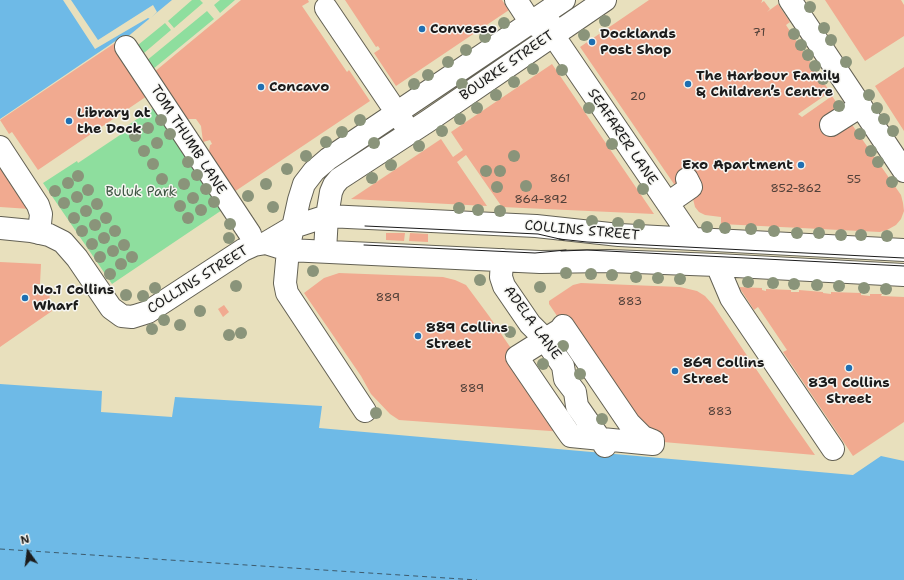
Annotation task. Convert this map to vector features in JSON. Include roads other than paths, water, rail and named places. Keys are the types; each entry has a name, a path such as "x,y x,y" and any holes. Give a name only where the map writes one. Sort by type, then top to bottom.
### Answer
{"street":[{"name":"SEAFARER LANE","path":"516,0 545,8 553,35 583,94 643,153 670,208 692,239"},
{"name":"BOURKE STREET","path":"325,251 327,216 331,192 337,182 605,0"},
{"path":"790,0 904,171"},
{"path":"326,8 410,132"},
{"name":"BOURKE STREET","path":"288,250 302,189 314,171 328,158 397,113 545,8"},
{"name":"TOM THUMB LANE","path":"126,47 258,238"},
{"path":"831,125 861,106"},
{"path":"0,148 38,205 41,214 39,233"},
{"path":"670,208 691,187"},
{"name":"COLLINS STREET","path":"0,228 39,233 57,239 68,246 111,308 122,316 132,317 148,312 239,252 254,245 258,238 327,216 536,226 619,235 904,250"},
{"name":"COLLINS STREET","path":"258,238 288,250 540,262 609,261 717,265 904,275"},
{"path":"288,250 285,283 287,296 365,411"},
{"name":"ADELA LANE","path":"502,260 501,277 504,286 530,324 545,339 563,366 565,379 574,392 577,406 602,442"},
{"path":"717,265 731,298 833,449"},
{"path":"563,326 629,423 643,437 653,441 653,444 602,442 571,436 517,357 545,339 560,330 563,326"}],"water":[{"path":"0,0 172,0 120,43 117,40 0,119"},
{"path":"0,384 102,391 101,412 172,417 175,397 322,406 319,428 853,475 881,456 904,461 904,580 0,580"}],"tram line":[{"path":"365,226 538,234 564,240"},
{"path":"559,239 587,242 904,258"},
{"path":"364,245 535,253 566,250"},
{"path":"561,251 587,250 904,266"}],"place":[{"name":"Convesso","path":"422,29"},
{"name":"Docklands Post Shop","path":"592,42"},
{"name":"The Harbour Family & Children’s Centre","path":"688,84"},
{"name":"Concavo","path":"261,87"},
{"name":"Library at the Dock","path":"69,121"},
{"name":"Exo Apartment","path":"801,165"},
{"name":"No.1 Collins Wharf","path":"25,298"},
{"name":"889 Collins Street","path":"418,336"},
{"name":"839 Collins Street","path":"849,368"},
{"name":"869 Collins Street","path":"675,371"}],"park label":[{"name":"Buluk Park","path":"141,192"}]}
